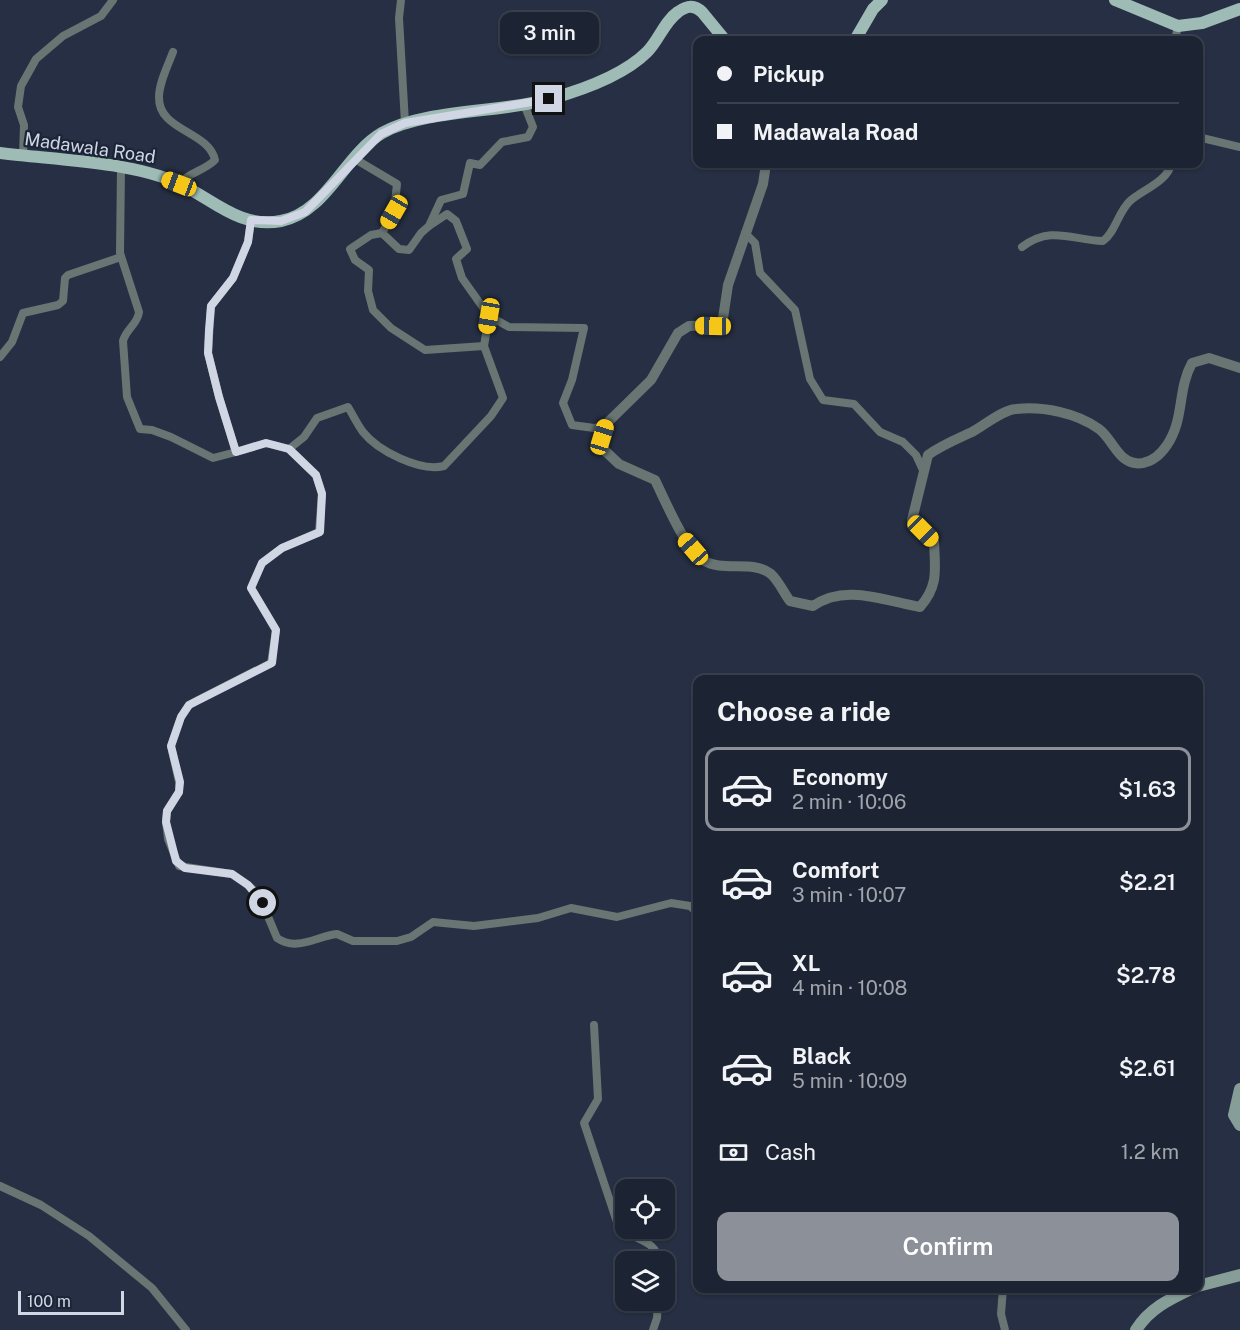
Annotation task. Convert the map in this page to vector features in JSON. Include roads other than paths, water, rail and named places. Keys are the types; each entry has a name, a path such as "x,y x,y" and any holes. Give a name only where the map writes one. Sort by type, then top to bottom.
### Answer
{"main road":[{"path":"857,36 873,9 882,0"},
{"path":"1115,0 1178,26 1202,23 1240,9"},
{"name":"Madawala Road","path":"0,153 151,173 179,184 240,219 281,221 305,212 381,134 405,123 525,104 578,90 630,65 648,51 676,13 687,3 702,12 722,36"},
{"path":"1240,1089 1234,1115 1240,1125"},
{"path":"1203,1285 1240,1275"},
{"path":"1136,1330 1145,1316 1184,1293"}],"street":[{"path":"23,156 24,125 18,106 21,86 36,59 63,36 101,16 112,0"},
{"path":"401,0 399,18 405,123"},
{"path":"1176,36 1178,26"},
{"path":"173,52 159,95 160,105 180,129 198,137 213,150 215,160 206,167 187,174 179,184"},
{"path":"429,226 441,200 463,194 470,163 480,165 502,142 528,137 533,128 525,104"},
{"path":"1203,138 1240,147"},
{"path":"355,159 397,184 394,212 382,233 371,235 350,249 356,260 369,270 368,291 373,309 383,321 425,350 484,346"},
{"path":"121,168 119,229 121,256 139,312 137,321 126,333 123,341 127,397 140,429 152,430 171,437 213,458 266,443 289,449 316,475 322,494 320,532 282,548 262,563 251,588 276,630 272,663 198,699 189,705 181,717 171,746 180,782 179,792 167,811 166,822 168,839 179,866 232,874 259,895 277,938 281,941 305,944 337,934 357,942 397,941 411,937 433,922 474,927 538,918 566,909 617,916 678,903 693,909"},
{"path":"382,233 399,249 409,250 420,233 447,214 456,221 467,249 456,259 462,278 489,316 509,327 584,328 572,380 563,403 572,425 594,428 605,425 651,380 678,333 689,326 722,325 728,285 763,184 765,168"},
{"path":"1022,246 1035,237 1048,235 1103,241 1107,238 1122,209 1137,195 1167,174 1169,168"},
{"path":"236,452 208,353 209,330 211,306 233,278 248,242 251,220"},
{"path":"746,233 756,243 760,273 795,310 810,379 823,400 854,404 880,432 903,442 916,455 923,470"},
{"path":"0,357 12,342 23,313 58,305 63,301 65,278 68,275 121,256"},
{"path":"289,449 304,437 317,418 348,407 364,434 402,461 437,467 444,466 491,416 503,398 484,346 489,316"},
{"path":"605,425 602,448 619,465 655,480 683,538 703,560 726,566 748,566 771,574 790,601 799,605 813,606 825,597 842,594 878,598 920,607 930,595 936,576 934,542 912,520 928,455 942,445 1015,408 1058,411 1079,418 1101,430 1117,452 1127,461 1136,464 1152,461 1167,446 1178,425 1184,378 1192,363 1209,357 1240,368"},
{"path":"594,1025 598,1099 584,1123 618,1225 627,1234 650,1244 656,1251"},
{"path":"0,1185 41,1204 89,1236 152,1288 186,1330"},
{"path":"1203,1286 1240,1281"},
{"path":"1003,1293 1001,1314 1005,1330"},
{"path":"653,1330 657,1311"}]}
